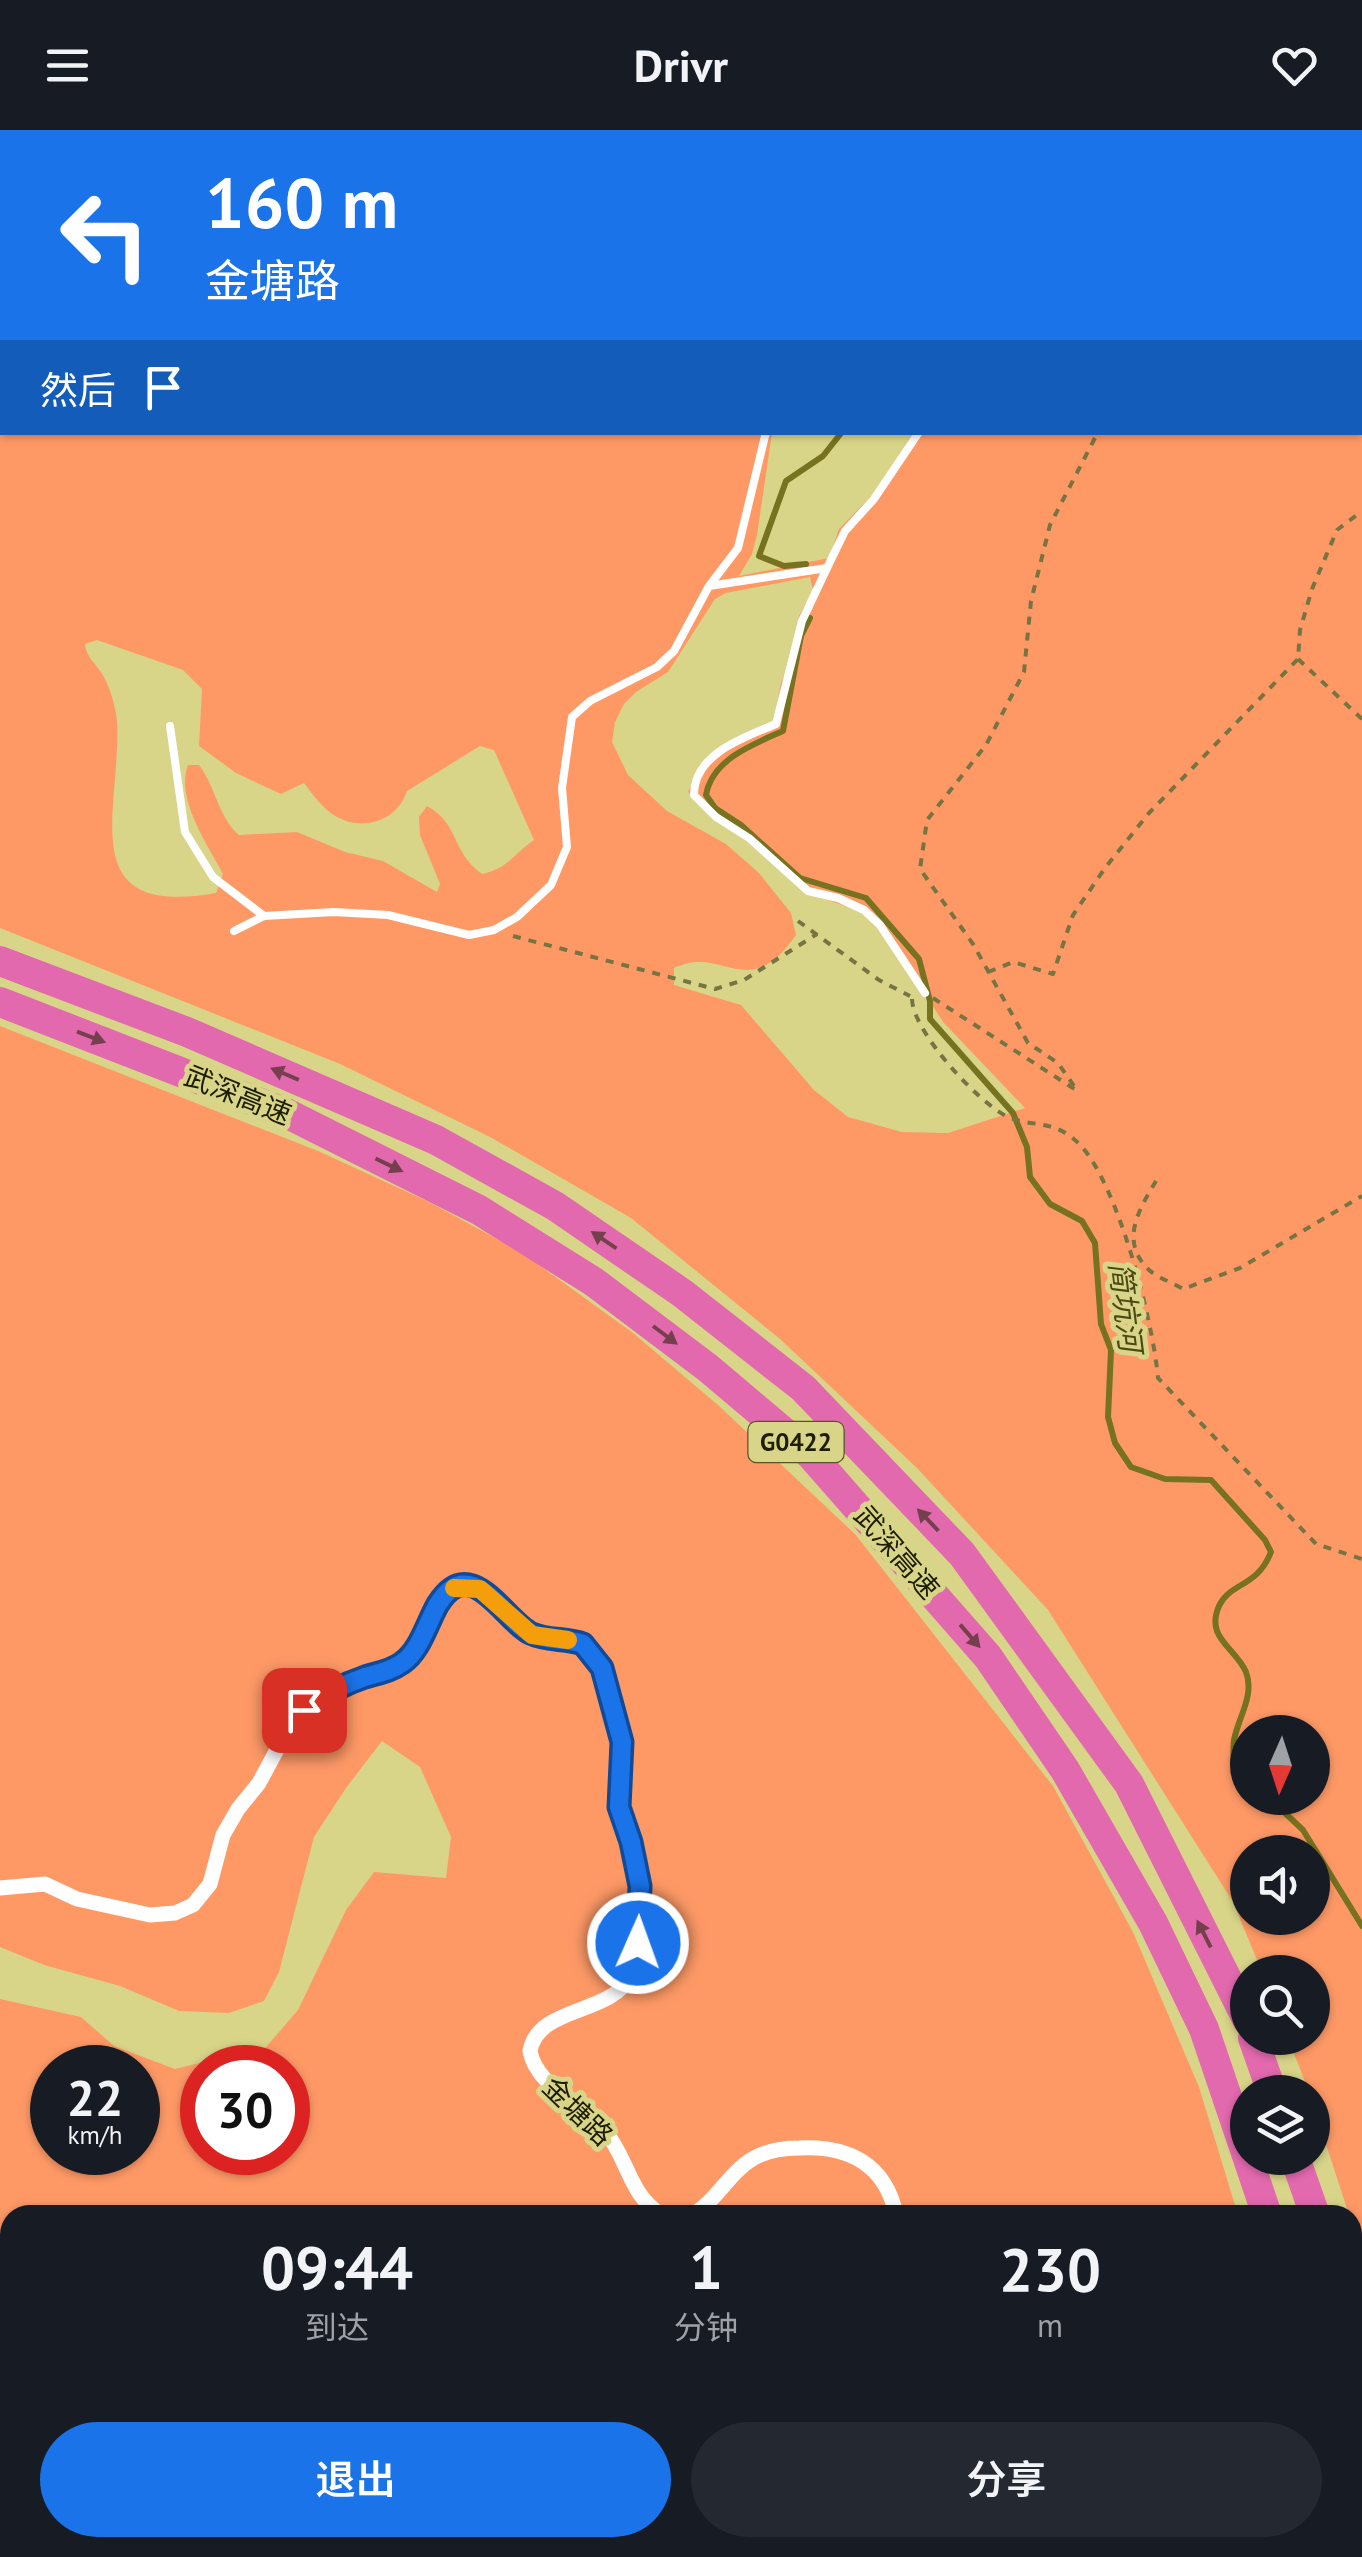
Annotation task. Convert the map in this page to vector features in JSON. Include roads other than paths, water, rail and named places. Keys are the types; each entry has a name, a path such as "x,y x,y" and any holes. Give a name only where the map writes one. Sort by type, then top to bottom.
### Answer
{"highway":[{"name":"武深高速","path":"0,960 188,1032 436,1140 555,1206 682,1293 803,1388 962,1554 1129,1784 1230,1985"},
{"name":"武深高速","path":"0,1002 286,1113 479,1210 594,1282 708,1368 811,1455 988,1657 1065,1770 1152,1924 1204,2030 1264,2205"},
{"path":"1301,2175 1311,2205"}],"street":[{"name":"金塘路","path":"0,1888 44,1884 77,1899 140,1913 185,1911 203,1896 210,1884 223,1835 260,1783 294,1718 326,1695 400,1665 412,1655 448,1591 464,1586 480,1589 532,1635 574,1641 589,1649 610,1687 622,1742 619,1807 640,1886 635,1963 620,1990 539,2032 530,2051 538,2072 612,2140 631,2183 649,2205"},
{"path":"707,2205 730,2176 758,2155 815,2147 852,2154 865,2162 881,2175 894,2205"}],"lane":[{"path":"234,932 264,916 334,912 388,915 469,935 494,930 517,917 551,886 567,846 562,788 572,717 590,701 657,667 674,651 709,586 738,548 765,435"},
{"path":"916,435 874,499 845,531 827,568 802,621 776,724 721,750 698,778 694,795 808,891 838,898 864,910 912,968 925,993"},
{"path":"709,586 827,568"},
{"path":"170,726 185,832 212,877 264,916"}],"waterway":[{"name":"简坑河","path":"806,564 784,566 759,556 786,481 823,456 840,435"},
{"name":"简坑河","path":"810,618 801,636 783,731 725,762 710,782 706,795 715,808 741,825 800,878 866,898 919,959 930,1001 930,1019 1013,1113 1027,1147 1030,1177 1050,1204 1082,1221 1095,1243 1101,1324 1111,1350 1108,1417 1115,1443 1131,1467 1165,1479 1211,1480 1265,1540 1271,1552 1259,1572 1224,1598 1216,1617 1218,1634 1246,1672 1248,1689 1242,1715"},
{"name":"简坑河","path":"1287,1815 1303,1830 1362,1926"}]}
